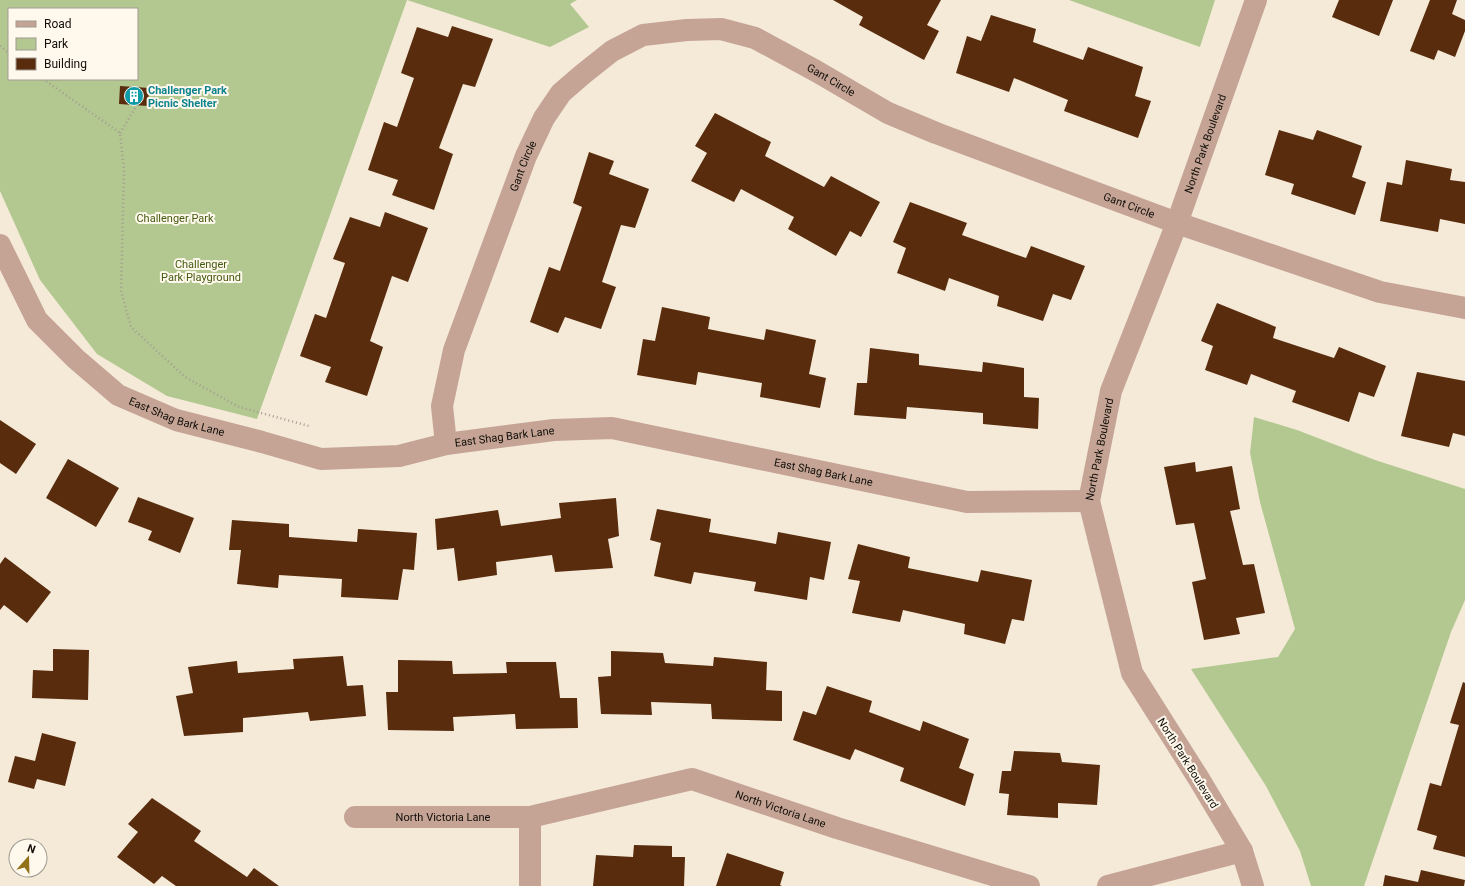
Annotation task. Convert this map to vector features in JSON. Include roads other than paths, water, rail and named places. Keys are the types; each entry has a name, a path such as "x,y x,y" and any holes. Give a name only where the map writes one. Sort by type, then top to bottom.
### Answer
{"street":[{"name":"North Park Boulevard","path":"1253,886 1242,851 1199,779 1132,673 1089,500 1111,391 1177,223 1256,0"},
{"name":"Gant Circle","path":"446,444 442,406 454,350 526,156 544,118 561,93 583,74 612,51 643,35 687,30 721,29 755,38 816,70 888,113 936,133 1177,223 1380,292 1465,308"},
{"name":"East Shag Bark Lane","path":"0,245 37,320 76,358 118,395 176,420 321,459 399,456 446,444 554,430 612,428 967,502 1089,500"},
{"name":"North Victoria Lane","path":"355,816 530,817 692,779 837,828 1029,886"},
{"path":"530,817 530,886"},
{"path":"1108,886 1242,851"}],"place":[{"name":"Challenger Park Picnic Shelter","path":"134,96"}],"park label":[{"name":"Challenger Park","path":"175,218"},
{"name":"Challenger Park Playground","path":"201,270"}]}
